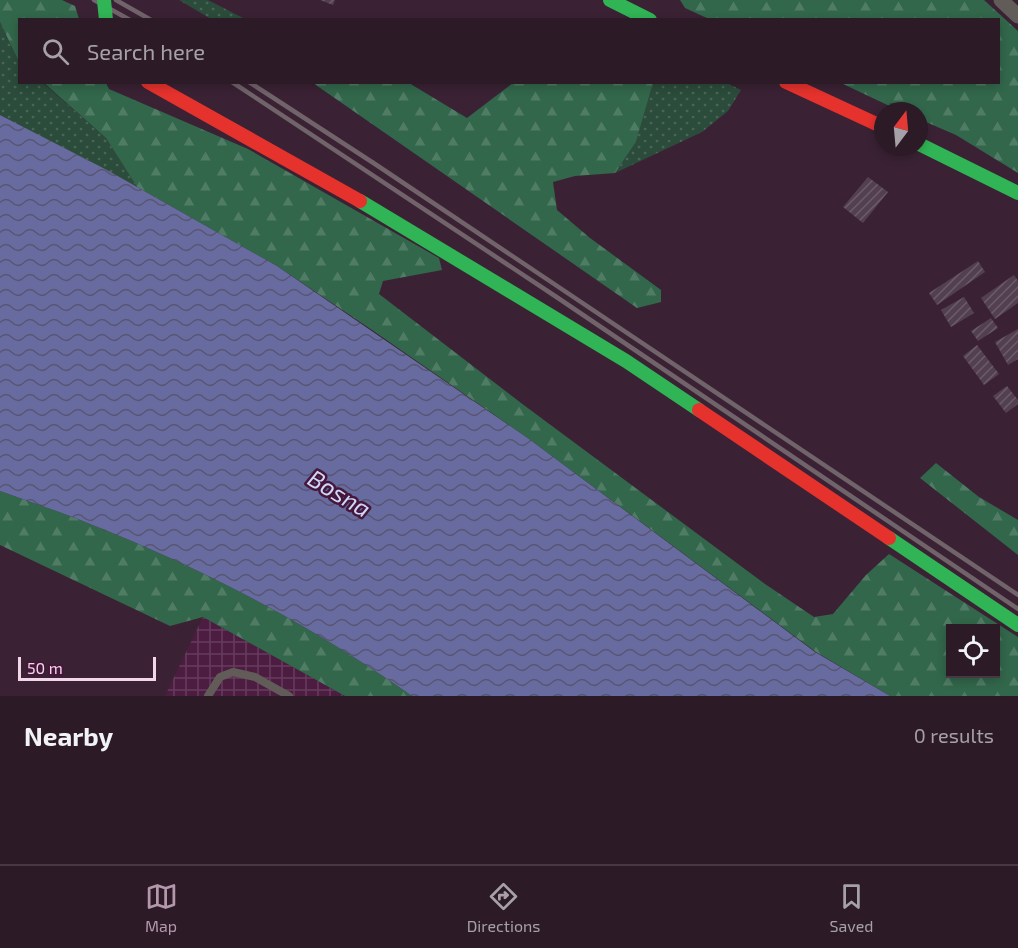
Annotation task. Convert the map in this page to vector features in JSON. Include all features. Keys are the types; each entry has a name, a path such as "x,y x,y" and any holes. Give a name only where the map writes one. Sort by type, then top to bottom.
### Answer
{"street":[{"path":"104,0 106,18"},
{"path":"610,0 646,18"},
{"path":"1001,0 1018,16"},
{"path":"152,84 366,204 626,361 1018,626"},
{"path":"790,84 874,123"},
{"path":"928,148 1018,193"}],"lane":[{"path":"208,696 220,676 233,672 255,678 289,696"}],"shaded area":[{"path":"203,617 345,696 165,696"}],"green space":[{"path":"0,0 62,0 75,6 79,18 18,18 18,60 0,22"},
{"path":"179,0 208,0 243,18 209,18"},
{"path":"680,0 984,0 1018,31 1018,173 956,135 928,123 928,102 881,102 843,84 1000,84 1000,18 707,18 685,8"},
{"path":"0,22 18,60 18,84 44,84 106,138 137,187 0,115"},
{"path":"45,84 106,84 109,89 248,149 439,258 442,270 383,281 379,294 521,403 765,584 814,617 833,614 866,575 889,554 998,624 946,624 946,678 1000,678 1000,625 1018,637 1018,696 890,696 816,652 529,439 277,266 137,187 106,138"},
{"path":"314,84 411,84 467,118 512,84 653,84 636,142 615,173 575,176 553,182 557,210 590,238 661,290 661,302 637,308"},
{"path":"653,84 729,84 741,90 728,111 702,132 615,173 636,142"},
{"path":"936,463 979,497 1018,520 1018,555 920,478"},
{"path":"0,491 133,541 216,580 336,646 412,696 345,696 203,617 170,626 0,545"}],"water":[{"name":"Bosna","path":"0,115 107,170 277,266 529,439 815,652 890,696 412,696 336,646 216,580 133,541 0,491"}],"building":[{"path":"320,0 335,0 333,5"},
{"path":"868,177 888,192 863,223 843,207"},
{"path":"978,261 985,272 937,305 929,293"},
{"path":"1014,275 1018,281 1018,303 995,319 981,298"},
{"path":"964,297 974,313 951,327 941,310"},
{"path":"991,318 998,328 978,341 971,331"},
{"path":"1018,329 1018,359 1008,365 995,342"},
{"path":"977,345 999,374 984,385 963,356"},
{"path":"1007,386 1018,400 1018,404 1006,413 993,396"}],"railway":[{"path":"94,0 126,18"},
{"path":"116,0 148,18"},
{"path":"235,84 555,296 1018,609"},
{"path":"252,84 1018,595"}],"traffic: fast":[{"path":"104,0 106,18"},
{"path":"610,0 646,18"},
{"path":"928,148 1018,193"},
{"path":"360,201 626,361 699,410"},
{"path":"889,538 1018,625"}],"traffic: jam":[{"path":"152,84 360,201"},
{"path":"790,84 874,123"},
{"path":"699,410 889,538"}]}
